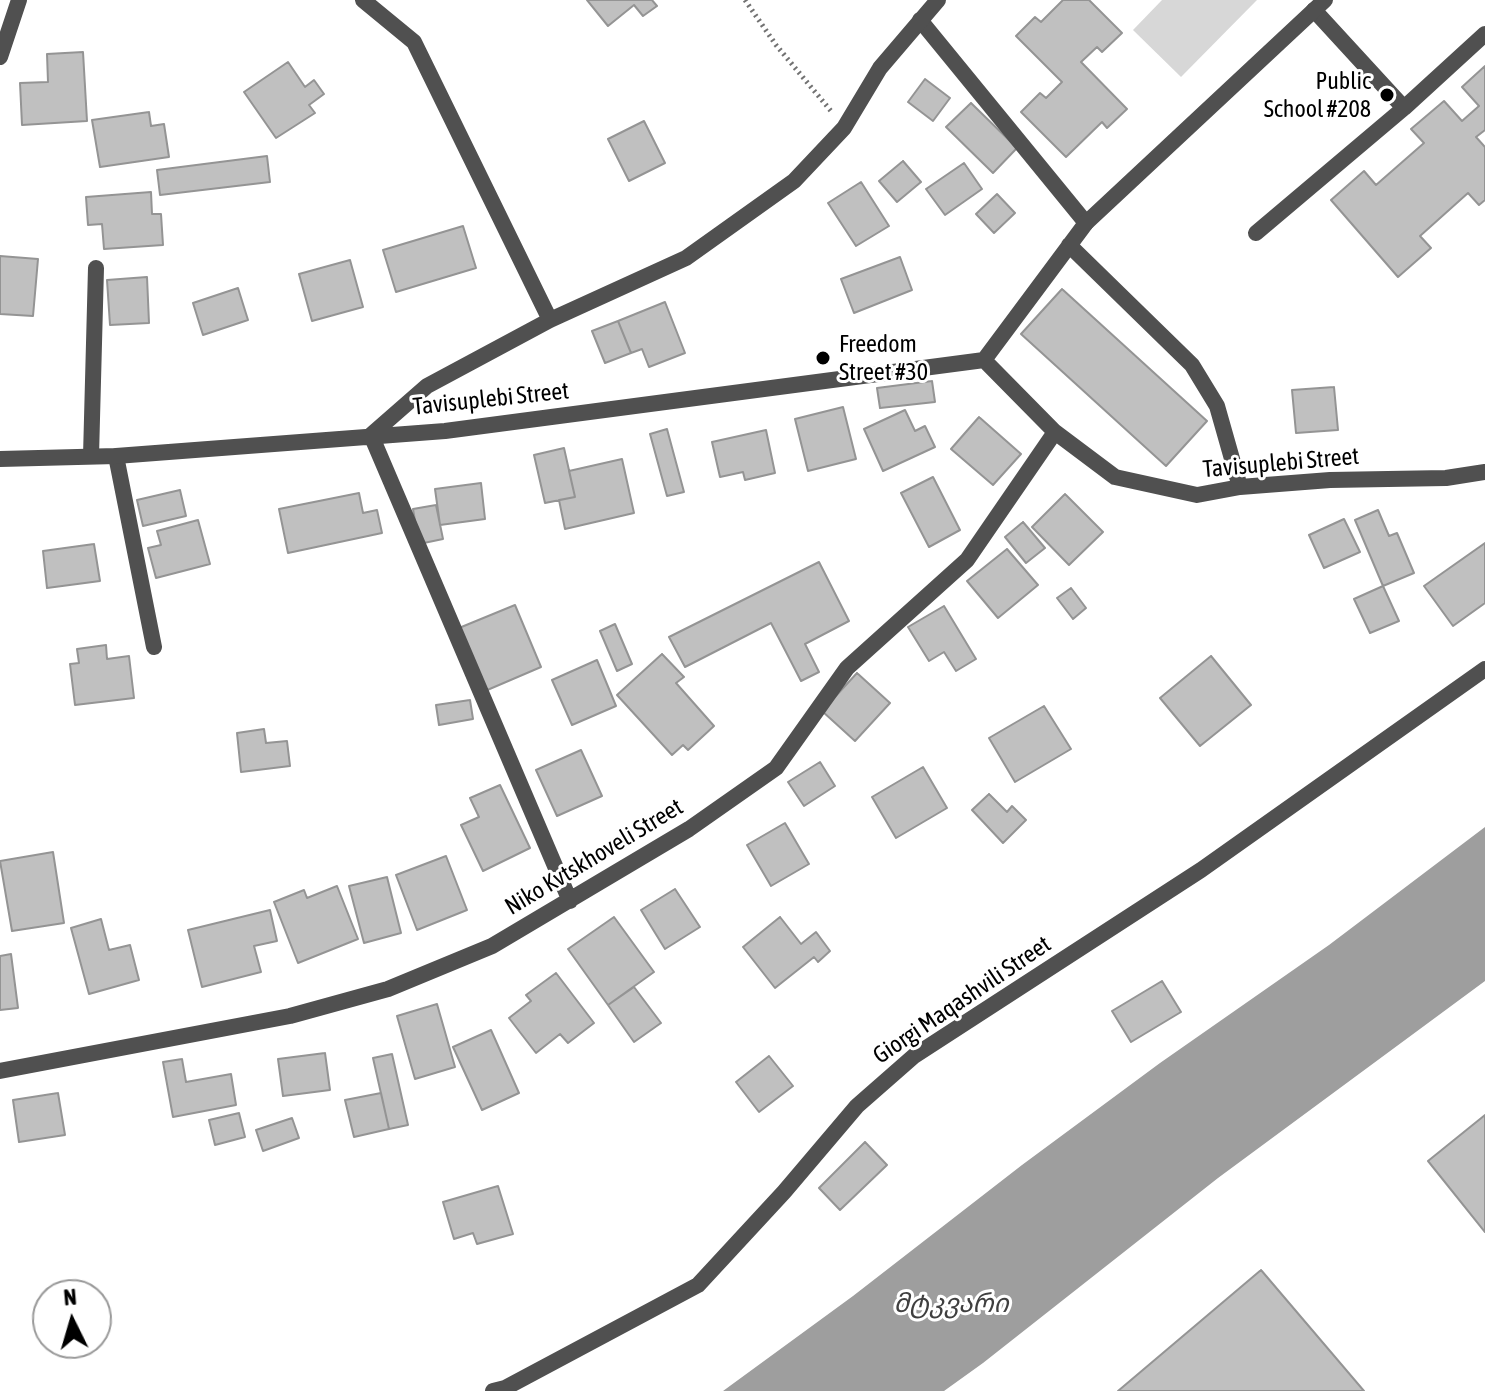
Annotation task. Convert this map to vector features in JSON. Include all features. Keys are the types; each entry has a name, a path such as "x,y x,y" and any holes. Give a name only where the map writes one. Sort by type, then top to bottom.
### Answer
{"street":[{"path":"0,57 19,0"},
{"path":"363,0 414,42 550,320"},
{"path":"570,901 371,435 427,386 550,320 686,258 794,181 844,128 880,68 938,0"},
{"path":"984,360 1086,223 1314,3 1404,108"},
{"path":"920,20 1086,223"},
{"path":"1256,233 1404,108 1485,34"},
{"path":"1069,245 1192,365 1217,406 1240,487"},
{"path":"91,456 96,268"},
{"name":"Tavisuplebi Street","path":"0,459 116,456 445,431 984,360 1055,432 1115,477 1197,495 1240,487 1330,480 1446,478 1485,472"},
{"name":"Niko Kvtskhoveli Street","path":"0,1071 290,1016 388,989 492,946 689,829 776,768 847,668 967,560 1055,432"},
{"path":"116,456 154,647"},
{"name":"Giorgi Maqashvili Street","path":"493,1391 505,1388 698,1285 784,1192 857,1106 914,1056 1201,870 1485,669"}],"path":[{"path":"745,0 776,45 844,128"}],"shaded area":[{"path":"1162,0 1257,0 1181,77 1133,30"}],"water":[{"name":"მტკვარი","path":"1485,827 1485,981 1218,1178 983,1363 944,1391 723,1391 853,1296 1022,1165 1160,1063 1329,945"}],"building":[{"path":"587,0 652,0 657,6 643,16 634,5 608,26"},
{"path":"1063,0 1089,0 1122,33 1102,52 1097,47 1081,62 1127,109 1107,128 1102,122 1066,157 1021,112 1040,93 1046,98 1062,82 1016,36 1035,17 1041,22"},
{"path":"83,52 87,121 22,125 20,83 48,82 47,54"},
{"path":"288,62 305,87 314,80 324,94 309,105 315,113 276,138 244,92"},
{"path":"1485,66 1485,130 1476,137 1485,147 1485,200 1479,205 1468,193 1420,236 1431,248 1398,277 1331,200 1364,171 1376,185 1424,143 1411,129 1444,101 1462,121 1479,106 1462,87"},
{"path":"925,79 950,98 933,121 908,102"},
{"path":"971,103 1017,148 993,173 946,127"},
{"path":"149,112 151,126 164,124 169,157 100,167 92,120"},
{"path":"644,121 665,163 629,181 608,139"},
{"path":"267,156 270,182 160,195 157,170"},
{"path":"903,161 921,182 897,202 879,181"},
{"path":"964,163 982,189 945,215 926,189"},
{"path":"861,182 889,226 856,246 828,203"},
{"path":"151,192 152,214 161,214 163,245 104,249 102,224 88,225 86,197"},
{"path":"997,194 1015,213 994,233 976,214"},
{"path":"463,226 476,268 396,292 383,250"},
{"path":"0,256 38,259 33,316 0,314"},
{"path":"900,257 912,290 854,313 841,279"},
{"path":"350,260 363,307 312,321 299,274"},
{"path":"147,277 149,323 110,325 107,280"},
{"path":"238,288 248,320 203,335 193,303"},
{"path":"1062,289 1207,421 1166,466 1021,334"},
{"path":"665,302 685,353 649,367 642,349 631,353 618,321"},
{"path":"618,321 631,353 605,363 592,331"},
{"path":"932,381 935,402 880,408 877,388"},
{"path":"1334,387 1338,430 1296,433 1292,390"},
{"path":"843,407 856,459 808,471 795,419"},
{"path":"905,410 915,431 925,426 935,447 883,471 864,429"},
{"path":"979,417 1021,454 993,485 951,449"},
{"path":"667,429 684,492 667,496 650,434"},
{"path":"766,430 775,473 745,480 743,472 720,477 712,442"},
{"path":"564,448 575,497 545,503 534,455"},
{"path":"622,459 634,513 565,529 559,500 575,497 569,471"},
{"path":"933,477 960,530 929,547 901,493"},
{"path":"481,483 485,519 440,525 435,489"},
{"path":"180,490 186,516 143,526 137,500"},
{"path":"359,493 363,513 377,510 382,533 288,553 279,509"},
{"path":"1065,494 1103,532 1069,565 1032,527"},
{"path":"436,505 443,539 419,544 413,509"},
{"path":"1378,510 1389,536 1397,533 1414,573 1383,586 1355,520"},
{"path":"1344,519 1360,552 1324,568 1309,535"},
{"path":"198,520 210,564 156,578 148,548 161,545 157,531"},
{"path":"1023,522 1045,548 1026,563 1005,537"},
{"path":"1485,543 1485,603 1453,626 1424,586"},
{"path":"94,544 100,581 47,588 43,551"},
{"path":"1007,549 1038,585 998,618 967,581"},
{"path":"819,562 849,621 805,644 819,672 801,681 771,623 685,667 669,637"},
{"path":"1383,586 1399,621 1370,633 1354,599"},
{"path":"1071,588 1086,608 1073,619 1057,598"},
{"path":"515,605 541,667 485,691 459,628"},
{"path":"944,606 976,659 956,671 944,652 929,661 908,627"},
{"path":"615,624 632,664 617,671 600,631"},
{"path":"106,645 107,659 129,656 134,698 75,705 70,664 79,663 77,649"},
{"path":"662,654 684,677 676,683 714,726 688,750 683,745 672,755 617,695"},
{"path":"1211,656 1251,705 1200,746 1160,698"},
{"path":"597,660 616,706 572,725 552,680"},
{"path":"857,673 890,703 855,741 822,711"},
{"path":"470,700 473,719 439,725 436,705"},
{"path":"1044,706 1071,749 1015,782 989,738"},
{"path":"264,729 266,743 287,741 290,766 241,772 237,733"},
{"path":"581,750 602,796 557,816 536,770"},
{"path":"820,762 835,786 804,806 788,782"},
{"path":"923,767 947,808 896,838 872,797"},
{"path":"500,785 530,848 483,871 461,825 479,817 470,798"},
{"path":"989,794 1007,812 1012,806 1026,820 1003,843 972,810"},
{"path":"785,823 809,864 771,886 747,845"},
{"path":"53,852 64,923 12,931 0,861"},
{"path":"446,856 467,910 417,930 396,875"},
{"path":"387,877 401,933 364,943 349,886"},
{"path":"337,886 358,939 298,963 274,902 304,890 307,898"},
{"path":"675,889 700,927 665,949 641,910"},
{"path":"270,910 277,941 254,946 261,972 202,987 188,930"},
{"path":"614,917 654,972 608,1005 568,949"},
{"path":"780,917 801,944 816,932 830,951 818,962 814,957 775,988 743,947"},
{"path":"101,919 109,950 130,945 139,980 89,994 71,928"},
{"path":"11,954 18,1008 0,1010 0,956"},
{"path":"556,973 594,1023 568,1043 560,1034 536,1053 509,1018 531,1001 526,995"},
{"path":"1162,981 1181,1012 1131,1042 1112,1011"},
{"path":"634,987 661,1023 634,1042 608,1005"},
{"path":"437,1004 455,1067 415,1079 397,1016"},
{"path":"491,1030 519,1093 482,1110 453,1047"},
{"path":"325,1053 330,1090 283,1096 278,1059"},
{"path":"392,1054 408,1125 389,1129 373,1058"},
{"path":"769,1056 793,1086 759,1112 736,1082"},
{"path":"182,1059 186,1082 231,1074 236,1105 173,1117 163,1062"},
{"path":"58,1093 65,1135 19,1142 13,1100"},
{"path":"381,1093 389,1129 354,1137 345,1100"},
{"path":"239,1113 245,1137 215,1145 209,1120"},
{"path":"1485,1115 1485,1232 1428,1161"},
{"path":"292,1118 299,1138 263,1151 256,1130"},
{"path":"865,1142 887,1165 840,1210 819,1188"},
{"path":"498,1186 513,1234 477,1244 473,1233 454,1239 443,1202"},
{"path":"1261,1270 1364,1391 1118,1391"}],"place":[{"name":"Public School #208","path":"1387,95"},
{"name":"Freedom Street #30","path":"823,358"}]}
